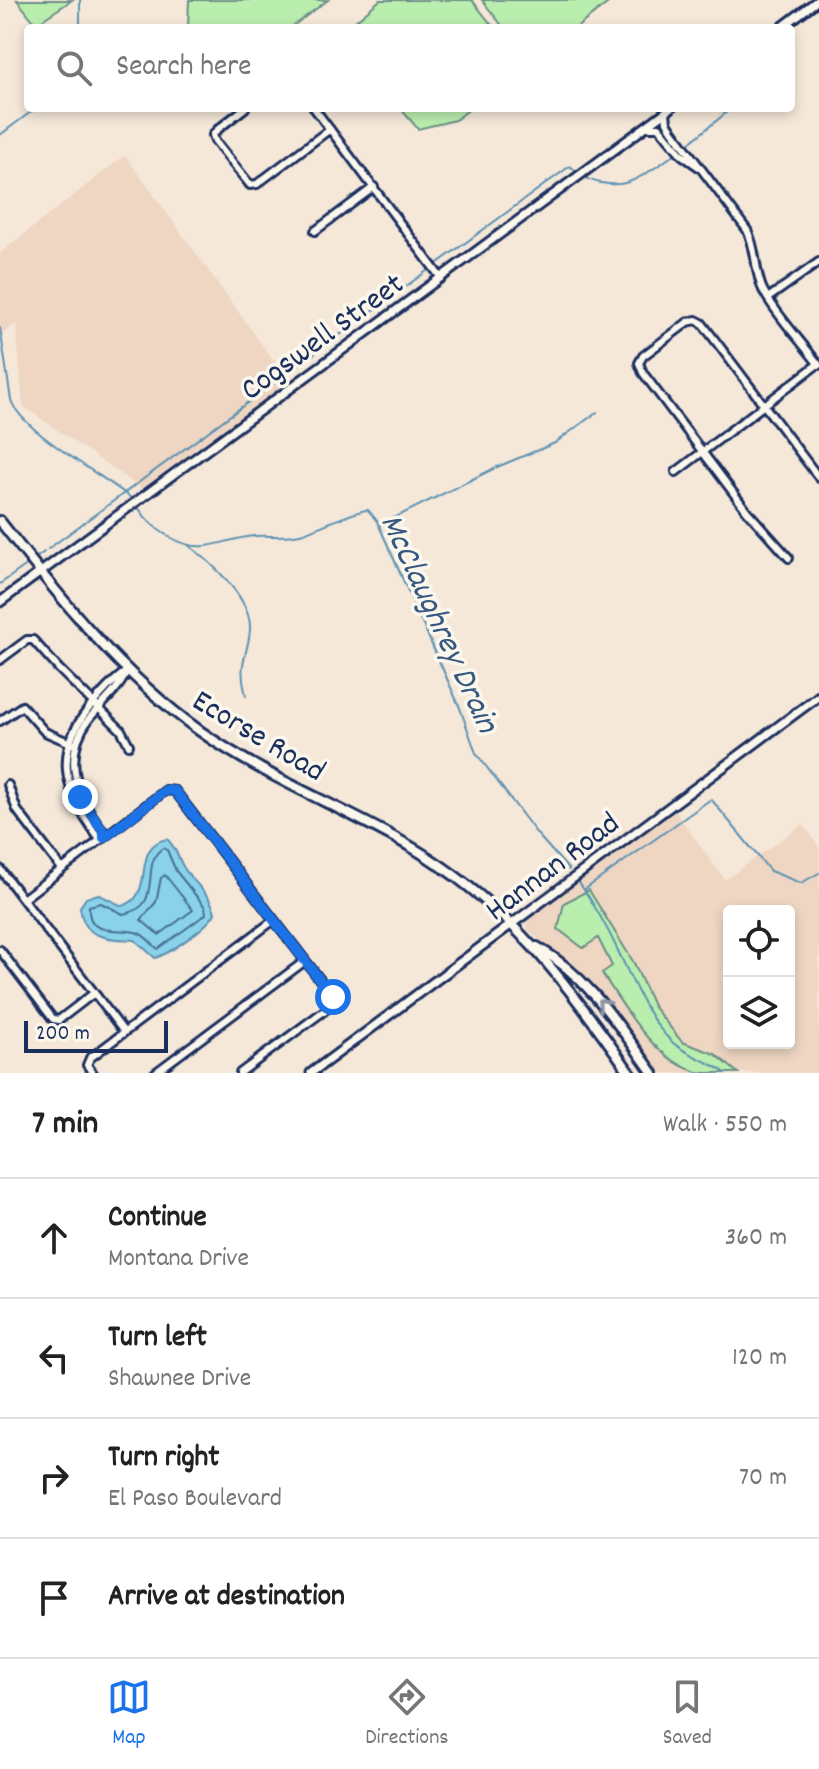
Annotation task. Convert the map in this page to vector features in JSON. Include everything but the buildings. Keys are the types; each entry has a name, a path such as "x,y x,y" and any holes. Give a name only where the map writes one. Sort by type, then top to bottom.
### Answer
{"main road":[{"name":"Ecorse Road","path":"0,521 96,640 127,671 200,731 254,765 416,850 453,875 511,924 533,944 564,981 630,1073"},
{"name":"Ecorse Road","path":"533,944 558,960 591,990 651,1070"},
{"path":"604,1036 609,1027 615,1026 641,1063 651,1070"}],"street":[{"path":"786,24 818,1"},
{"path":"240,112 213,135 243,179 254,185 330,129"},
{"path":"317,112 441,278"},
{"name":"Cogswell Street","path":"0,602 666,112"},
{"path":"669,112 667,122 672,130 750,236 768,298 819,365 676,472"},
{"path":"646,127 659,127 686,159 702,169"},
{"path":"315,231 374,187"},
{"path":"768,298 819,262"},
{"path":"789,558 747,511 643,373 639,363 643,356 688,322 696,320 705,326 819,478"},
{"path":"0,660 32,639 121,730 129,745"},
{"path":"104,838 104,832 84,805 77,789 73,744 96,706 122,683 127,671"},
{"name":"Hannan Road","path":"311,1073 819,696"},
{"path":"0,721 19,707 25,707 45,732 73,744"},
{"path":"8,785 17,810 62,869"},
{"path":"23,899 166,790 172,789 334,1001 251,1070 241,1073"},
{"path":"0,869 124,1032"},
{"path":"93,1073 87,1062 274,920"},
{"path":"0,950 53,1019 59,1020 94,993"},
{"path":"155,1073 305,961"}],"shaded area":[{"path":"125,155 289,382 142,489 23,406 16,324 0,336 0,253"},
{"path":"672,807 725,880 803,824 819,847 819,1073 656,1073 587,983 527,929 526,922"}],"green space":[{"path":"17,0 72,0 36,24"},
{"path":"189,0 328,0 295,24 188,24"},
{"path":"380,0 472,0 491,24 352,24"},
{"path":"482,0 612,0 581,24 501,24"},
{"path":"403,112 466,112 455,120 418,129"},
{"path":"589,890 634,963 653,1006 682,1042 715,1054 738,1073 701,1073 670,1058 643,1033 602,973 612,966 598,938 583,948 558,929 564,903"}],"water":[{"path":"167,839 184,868 210,900 215,913 188,939 155,958 135,940 108,938 93,932 82,918 80,907 86,898 98,894 122,906 133,901 139,892 149,851 156,843"}],"waterway":[{"path":"80,0 80,24"},
{"path":"0,135 31,112"},
{"path":"582,176 609,184 635,179 678,152 727,112"},
{"path":"48,549 570,166 577,172"},
{"name":"McClaughrey Drain","path":"0,328 11,400 18,412 46,439 131,498"},
{"path":"380,525 497,467 555,443 597,412"},
{"name":"McClaughrey Drain","path":"138,507 167,536 196,546 249,537 298,535 368,510 377,521 460,708 476,753 537,834 569,870"},
{"path":"188,545 228,581 249,616 250,633 242,673 246,696"},
{"path":"33,560 44,552"},
{"path":"0,584 28,564"},
{"path":"584,890 711,799 770,871 801,883 819,873"},
{"name":"McClaughrey Drain","path":"578,881 656,1023 678,1047 726,1073"}],"route":[{"path":"80,797 104,832 104,838 166,790 175,791 333,997"}]}
